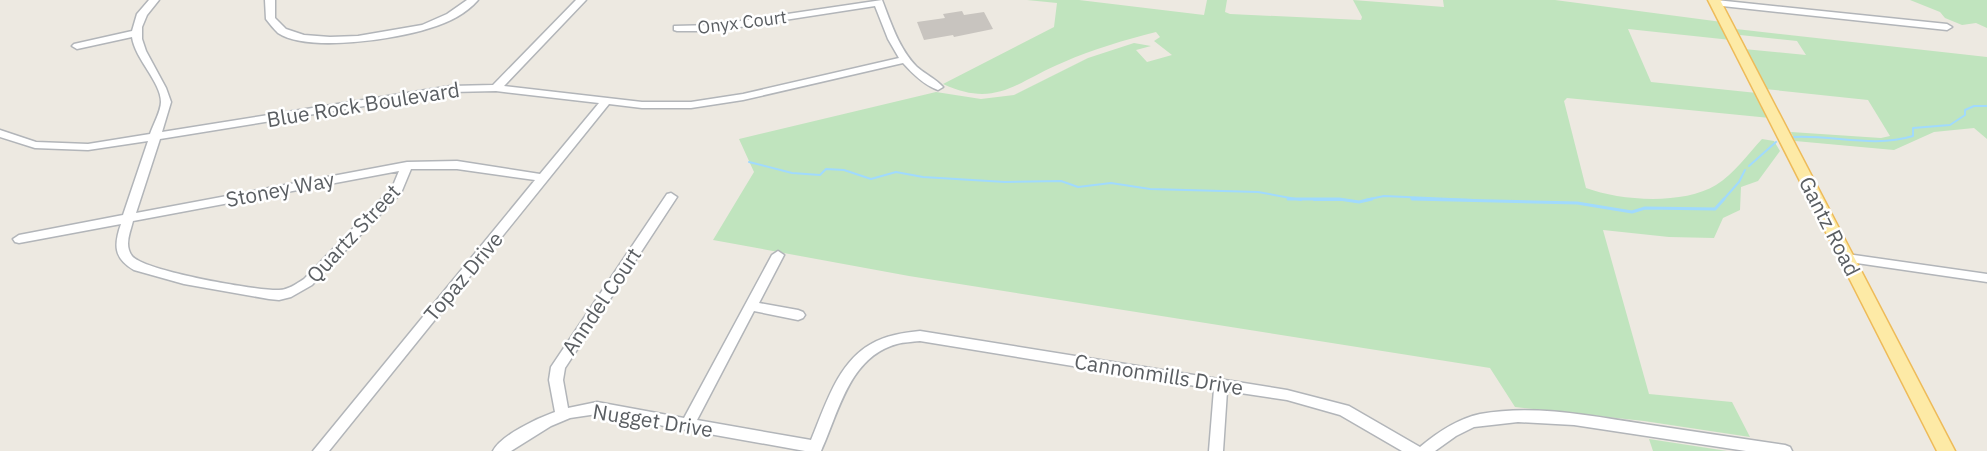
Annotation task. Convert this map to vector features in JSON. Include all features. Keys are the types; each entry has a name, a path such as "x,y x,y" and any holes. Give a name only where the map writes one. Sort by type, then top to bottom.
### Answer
{"main road":[{"name":"Gantz Road","path":"1715,2 1946,451"}],"street":[{"path":"128,218 157,137 166,102 164,92 140,52 135,33 139,18 154,0"},
{"path":"270,0 267,10 272,23 288,33 312,39 361,39 407,32 439,22 473,0"},
{"path":"496,88 581,0"},
{"path":"1783,0 1790,11"},
{"path":"878,2 904,60 916,73 938,87"},
{"name":"Onyx Court","path":"676,28 714,28 878,2"},
{"path":"1715,2 1947,27"},
{"path":"77,46 135,33"},
{"path":"301,48 312,39"},
{"name":"Blue Rock Boulevard","path":"0,133 17,141 56,148 88,147 416,92 496,88 667,106 717,102 904,60"},
{"name":"Topaz Drive","path":"320,451 607,100"},
{"name":"Stoney Way","path":"19,239 407,166 457,165 544,178"},
{"name":"Quartz Street","path":"128,218 121,241 122,251 136,266 155,273 270,295 292,297 397,190 407,166"},
{"name":"Anndel Court","path":"562,414 556,380 561,361 671,197"},
{"path":"688,423 778,255"},
{"path":"1846,258 1987,278"},
{"path":"751,306 798,315"},
{"name":"Cannonmills Drive","path":"815,449 852,366 868,350 906,337 933,338 1287,395 1344,410 1415,451"},
{"path":"1216,451 1221,384"},
{"name":"Nugget Drive","path":"500,451 541,424 562,414 597,408 688,423 815,449"},
{"path":"1425,451 1439,438 1459,428 1479,420 1515,415 1559,417 1785,451"}],"green space":[{"path":"1027,0 1079,0 1204,15 1207,0 1227,0 1225,12 1230,14 1361,20 1362,17 1353,0 1444,7 1443,0 1555,0 1722,22 1731,40 1628,29 1651,82 1757,93 1770,118 1567,98 1564,101 1586,188 1616,196 1652,199 1687,196 1723,180 1735,170 1762,139 1774,141 1780,151 1758,181 1741,187 1740,210 1723,218 1714,238 1669,237 1603,230 1649,394 1732,402 1750,437 1644,421 1515,407 1490,368 909,276 713,240 754,172 739,139 936,92 981,99 1014,95 1088,58 1134,43 1151,46 1136,50 1147,62 1172,55 1154,41 1160,37 1156,32 1086,53 1006,90 978,94 943,84 1054,27 1057,3"},
{"path":"1910,0 1987,0 1987,28 1976,23 1962,25 1945,18 1940,12"},
{"path":"1736,29 1987,57 1987,139 1974,128 1934,132 1894,150 1795,141 1791,132 1881,138 1890,136 1868,100 1765,89 1744,49 1806,55 1797,41 1740,35"},
{"path":"1649,439 1727,451 1653,451"}],"building":[{"path":"962,11 964,15 984,12 993,29 924,40 917,22 945,18 943,14"}],"waterway":[{"path":"1794,137 1869,141 1898,139 1913,136 1913,128 1950,125 1965,115 1965,110 1974,106 1987,106"},
{"path":"1749,166 1776,142"},
{"path":"749,162 792,173 820,175 826,169 844,170 871,179 896,172 923,177 1005,182 1061,181 1078,187 1111,183 1150,189 1258,192 1296,199"},
{"path":"1723,200 1739,182 1745,170"},
{"path":"1365,200 1384,196 1473,200"},
{"path":"1288,199 1296,199"},
{"path":"1296,199 1346,200"},
{"path":"1296,199 1301,200"},
{"path":"1346,200 1359,202 1372,199"},
{"path":"1412,199 1577,203 1632,212 1645,208 1715,209 1724,199"},
{"path":"1314,200 1346,200"}]}
